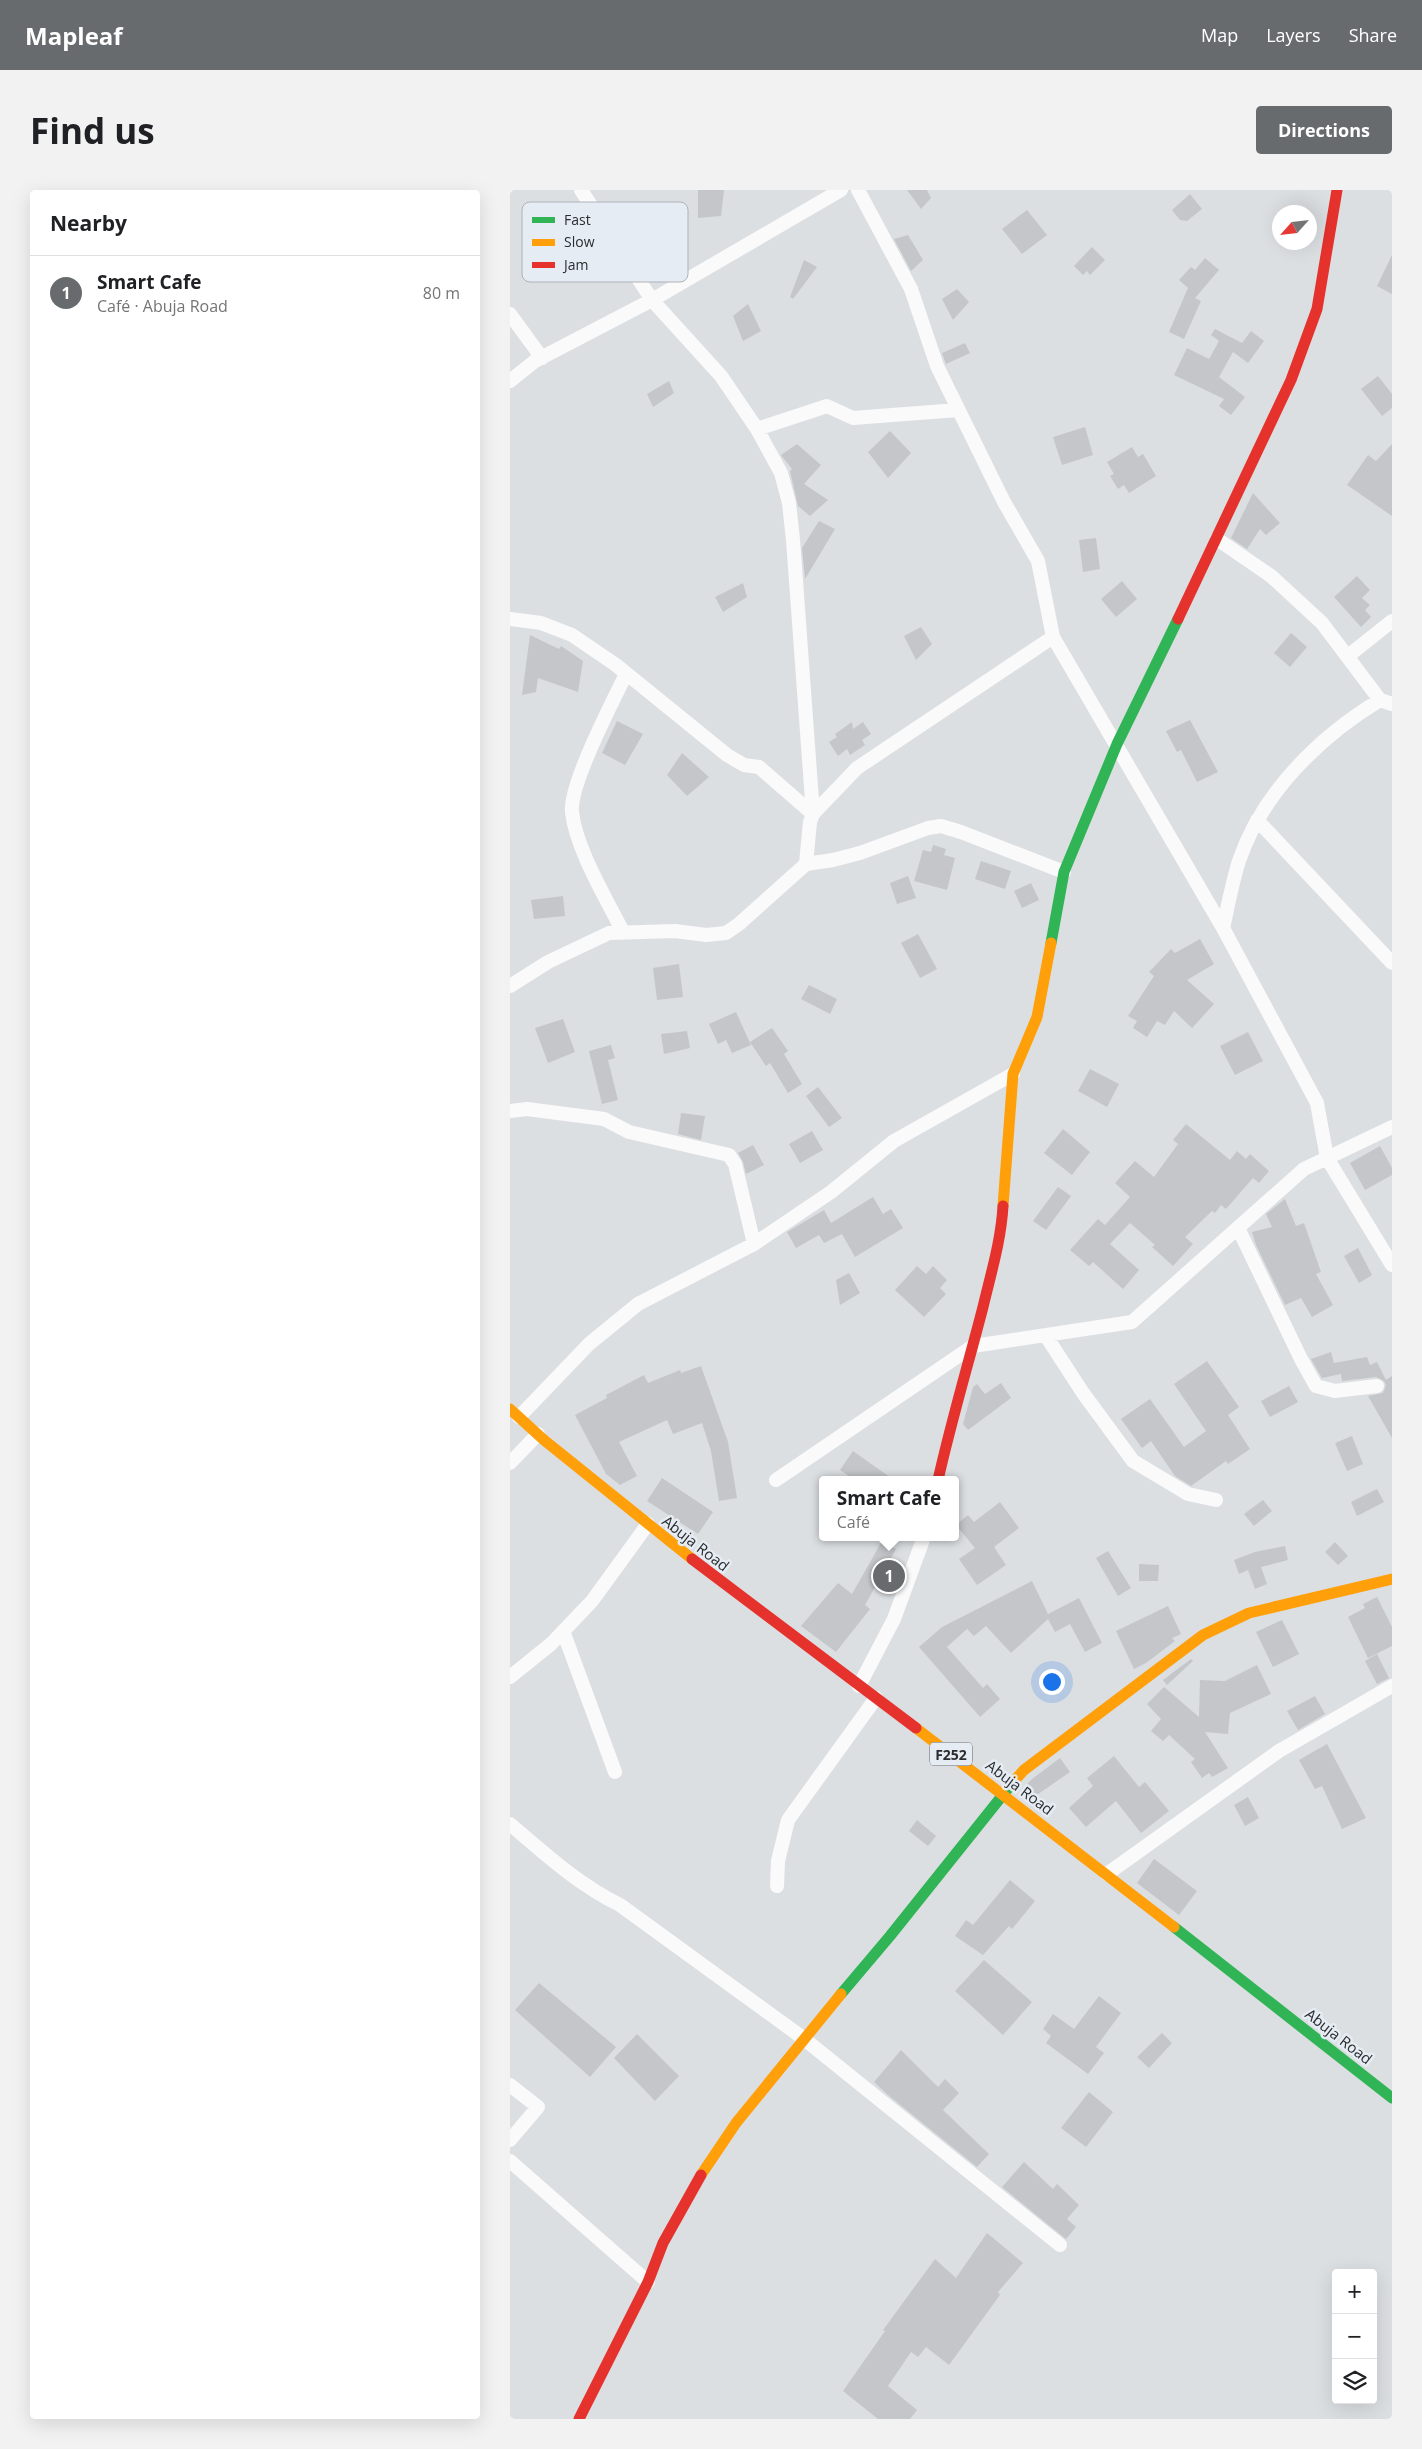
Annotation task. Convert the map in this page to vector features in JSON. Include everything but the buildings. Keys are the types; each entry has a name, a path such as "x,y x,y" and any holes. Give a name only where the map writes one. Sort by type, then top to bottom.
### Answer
{"street":[{"path":"581,190 589,202"},
{"path":"688,279 841,190"},
{"path":"858,190 910,289 937,366 958,410 1004,502 1038,561 1053,637 1223,928 1317,1103 1328,1158 1392,1264"},
{"path":"939,1476 954,1410 973,1346 1001,1235 1013,1074 1037,1017 1064,872 1117,744 1217,539 1291,380 1317,309 1337,190"},
{"path":"640,282 652,300 721,376 757,429 781,473 789,502 813,814"},
{"path":"510,381 542,358 683,282"},
{"path":"510,314 542,358"},
{"path":"757,429 827,406 853,418 958,410"},
{"path":"1217,539 1271,576 1322,623 1386,702 1331,736 1293,769 1257,820 1239,861 1223,928"},
{"path":"510,619 541,623 572,635 626,674 727,755 744,765 759,767 813,814"},
{"path":"1348,656 1392,621"},
{"path":"806,864 810,822 813,814 857,768 1053,637"},
{"path":"623,932 581,846 571,811 578,781 600,726 626,674"},
{"path":"1257,820 1392,963"},
{"path":"510,986 548,962 609,933 675,931 706,935 726,933 739,924 806,864 860,853 928,828 941,826 1064,872"},
{"path":"514,1413 589,1344 638,1304 754,1244 831,1192 894,1141 1013,1074"},
{"path":"510,1111 527,1109 604,1119 629,1132 729,1154 735,1164 754,1244"},
{"path":"776,1480 973,1346 1132,1322 1304,1169 1392,1127"},
{"path":"1238,1228 1316,1386 1335,1391 1376,1386"},
{"path":"1046,1336 1083,1393 1132,1461 1188,1494 1216,1500"},
{"name":"Abuja Road","path":"514,1413 648,1524 858,1686 1003,1793 1392,2098"},
{"path":"510,1463 538,1434"},
{"path":"510,1677 551,1644 592,1601 648,1524"},
{"path":"858,1686 894,1619 923,1541"},
{"path":"579,2419 648,2282 664,2243 692,2187 736,2123 803,2038 890,1936 1003,1793 1024,1770 1203,1635 1249,1614 1392,1579"},
{"path":"563,1631 615,1772"},
{"path":"1107,1874 1279,1751 1392,1686"},
{"path":"777,1886 778,1861 788,1820 876,1698"},
{"path":"510,1824 561,1867 596,1893 620,1905 803,2038 1060,2245"},
{"path":"510,2085 538,2106 510,2140"},
{"path":"510,2161 648,2282"}],"traffic: fast":[{"path":"1051,943 1064,872 1117,744 1178,619"},
{"path":"841,1994 1014,1781"},
{"path":"1174,1927 1392,2098"}],"traffic: slow":[{"path":"1003,1206 1013,1074 1037,1017 1051,943"},
{"path":"510,1409 544,1440 692,1559"},
{"path":"1014,1781 1024,1770 1203,1635 1249,1613 1392,1579"},
{"path":"916,1728 1174,1927"},
{"path":"701,2175 736,2123 841,1994"}],"traffic: jam":[{"path":"1178,619 1291,380 1317,309 1337,190"},
{"path":"939,1476 983,1307 1000,1232 1003,1206"},
{"path":"692,1559 916,1728"},
{"path":"579,2419 648,2282 663,2243 701,2175"}],"place":[{"name":"Smart Cafe","path":"889,1576"}]}
